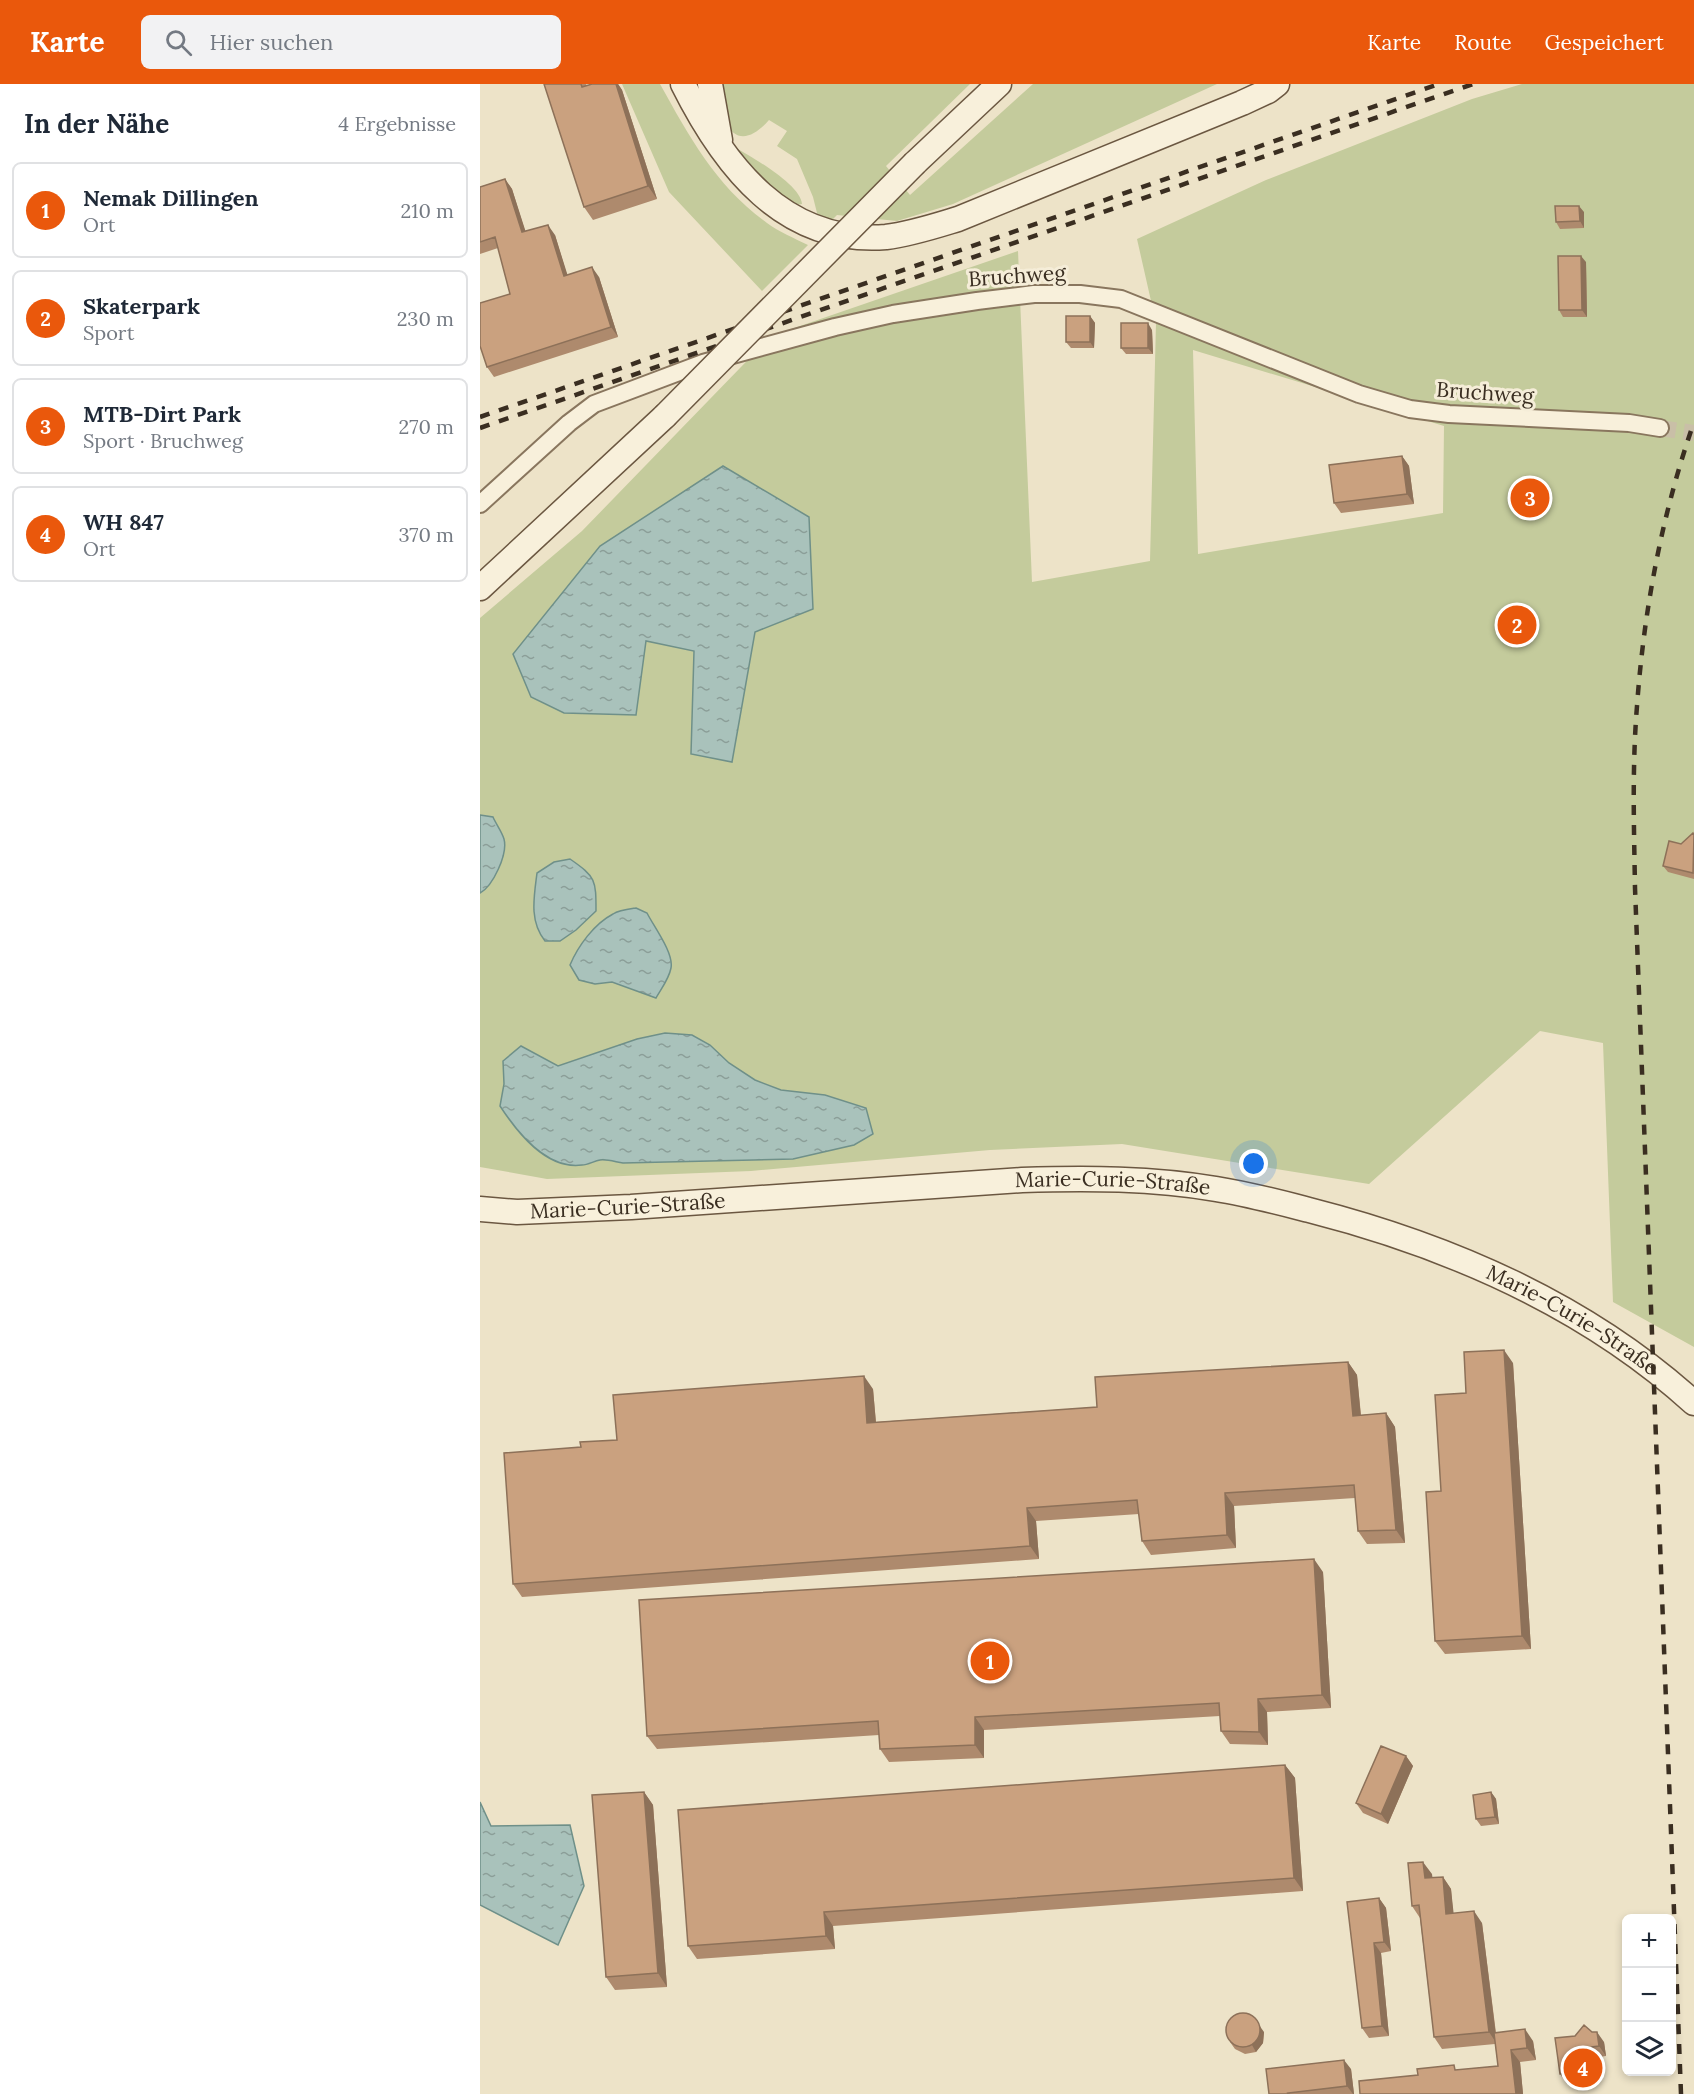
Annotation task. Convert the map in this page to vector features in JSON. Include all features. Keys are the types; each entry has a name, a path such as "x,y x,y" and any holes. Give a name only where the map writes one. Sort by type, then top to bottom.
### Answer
{"main road":[{"path":"683,84 702,122 722,151 759,194 781,210 810,224 845,236 886,237 919,231 958,219 1242,104 1277,84"},
{"path":"710,84 722,151"},
{"path":"480,588 665,416 915,164 999,84"},
{"name":"Marie-Curie-Straße","path":"480,1209 517,1212 631,1207 1079,1178 1154,1181 1215,1189 1356,1222 1428,1247 1499,1276 1552,1302 1605,1333 1673,1384 1694,1403"}],"street":[{"name":"Bruchweg","path":"480,504 569,423 594,404 615,395 703,363 835,327 894,314 1034,294 1080,294 1121,299 1359,394 1410,410 1629,423 1660,428"}],"green space":[{"path":"622,84 660,84 706,160 733,193 749,209 772,226 808,245 762,291 669,192"},
{"path":"718,84 970,84 886,166 910,195 1033,84 1217,84 953,204 897,221 837,215 830,222 818,217 813,197 797,159 777,146 787,131 769,120 753,134 741,136 735,134 723,117"},
{"path":"1522,84 1694,84 1694,1347 1613,1302 1603,1043 1540,1031 1369,1184 1122,1144 990,1150 751,1171 547,1179 480,1167 480,618 582,531 771,336 1018,251 1032,582 1150,561 1156,323 1137,239 1266,180 1472,99","holes":["1193,350 1444,426 1443,513 1198,554"]},
{"path":"736,148 785,180 794,188 802,204 795,205 755,175"}],"water":[{"path":"723,466 809,517 813,609 755,632 732,762 691,754 694,651 646,641 636,715 564,713 531,697 513,654 600,546"},
{"path":"480,815 493,817 505,845 502,861 494,877 480,893"},
{"path":"570,859 585,870 593,880 596,892 596,911 560,941 545,941 535,917 537,873 554,862"},
{"path":"636,908 647,913 670,955 669,976 656,998 612,982 595,984 579,980 570,965 577,950 599,924 615,913"},
{"path":"665,1033 692,1035 710,1045 729,1063 755,1080 781,1090 825,1095 866,1108 873,1134 854,1145 793,1159 623,1163 603,1160 584,1165 569,1165 556,1162 534,1147 515,1127 500,1106 504,1084 503,1061 521,1046 558,1066 637,1039"},
{"path":"480,1802 491,1826 570,1825 584,1886 558,1945 480,1905"}],"building":[{"path":"544,84 581,84 582,87 592,84 616,84 648,186 584,207"},
{"path":"505,179 522,232 548,225 564,276 592,267 611,327 487,367 480,346 480,303 510,294 495,237 480,242 480,187"},
{"path":"1555,206 1579,206 1580,221 1556,222"},
{"path":"1558,256 1581,256 1582,310 1559,310"},
{"path":"1066,316 1090,316 1090,342 1066,342"},
{"path":"1121,323 1148,323 1148,348 1121,348"},
{"path":"1402,456 1407,494 1334,503 1329,465"},
{"path":"1693,833 1693,873 1663,866 1669,841 1681,844"},
{"path":"1504,1350 1522,1636 1435,1641 1426,1492 1441,1491 1435,1395 1466,1393 1464,1352"},
{"path":"1348,1362 1353,1416 1386,1413 1396,1530 1358,1531 1354,1485 1225,1493 1227,1535 1142,1541 1137,1500 1027,1508 1030,1546 513,1584 504,1453 581,1447 580,1442 617,1440 613,1395 864,1376 867,1423 1097,1407 1095,1377"},
{"path":"1314,1559 1322,1695 1258,1699 1259,1732 1221,1731 1219,1703 975,1717 975,1745 880,1749 878,1721 647,1736 639,1600"},
{"path":"1381,1746 1406,1756 1381,1814 1356,1803"},
{"path":"1285,1765 1294,1878 824,1912 826,1936 688,1946 678,1810"},
{"path":"644,1792 658,1973 606,1977 592,1795"},
{"path":"1491,1792 1495,1817 1476,1819 1473,1795"},
{"path":"1423,1862 1425,1878 1443,1877 1446,1914 1474,1911 1489,2032 1434,2037 1419,1905 1412,1906 1408,1863"},
{"path":"1379,1898 1384,1942 1374,1943 1382,2026 1362,2028 1347,1902"},
{"path":"1243,2013 1255,2018 1260,2030 1255,2042 1243,2047 1231,2042 1226,2030 1231,2018"},
{"path":"1584,2025 1592,2032 1597,2032 1599,2046 1592,2047 1596,2069 1560,2074 1555,2038 1575,2036"},
{"path":"1525,2029 1527,2048 1511,2050 1516,2094 1360,2094 1359,2081 1418,2075 1417,2069 1454,2065 1455,2070 1498,2066 1494,2033"},
{"path":"1344,2060 1347,2086 1289,2094 1269,2094 1266,2069"}],"tunnel":[{"path":"1660,428 1694,433"}],"railway":[{"path":"480,417 1439,84"},
{"path":"480,428 1473,84"},
{"path":"1681,2094 1635,888 1634,775 1640,670 1656,562 1673,492 1694,422"}],"place":[{"name":"MTB-Dirt Park","path":"1530,498"},
{"name":"Skaterpark","path":"1517,625"},
{"name":"Nemak Dillingen","path":"990,1661"},
{"name":"WH 847","path":"1583,2068"}]}
